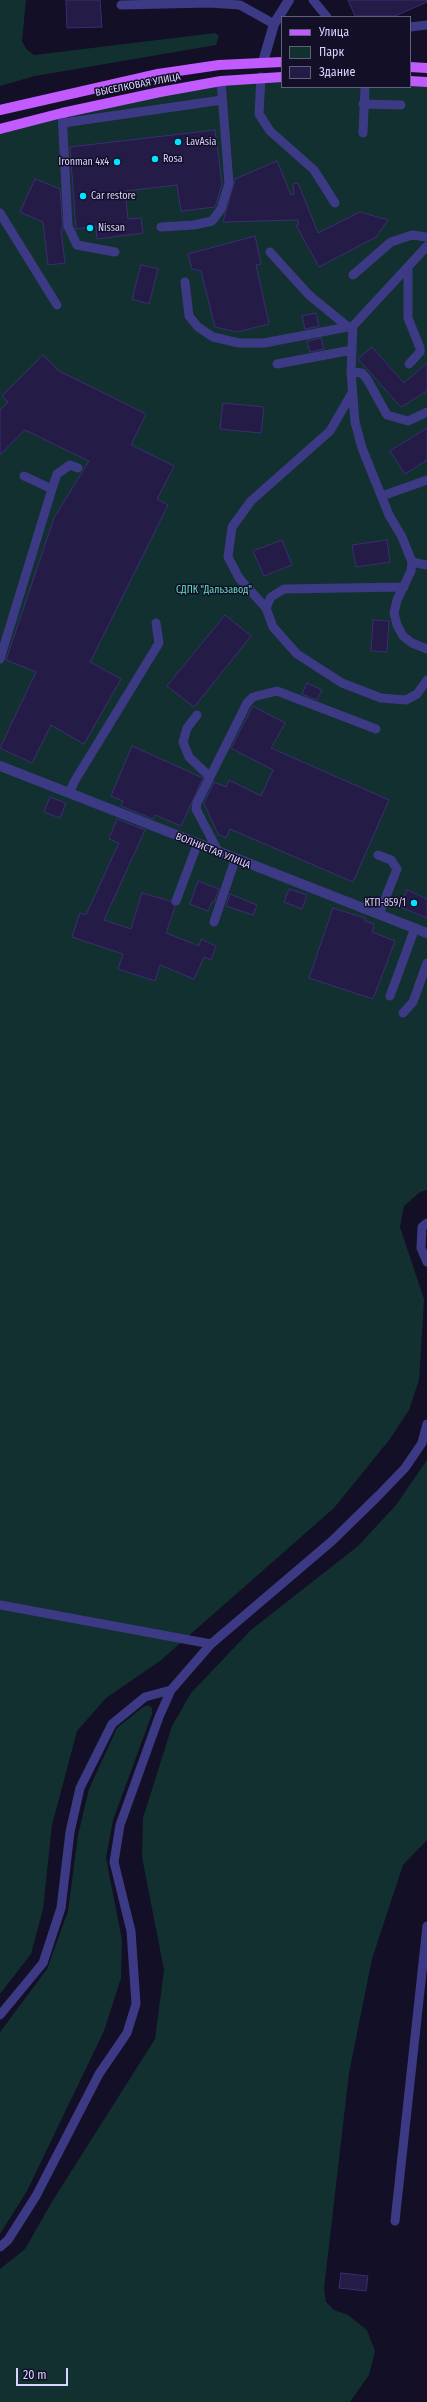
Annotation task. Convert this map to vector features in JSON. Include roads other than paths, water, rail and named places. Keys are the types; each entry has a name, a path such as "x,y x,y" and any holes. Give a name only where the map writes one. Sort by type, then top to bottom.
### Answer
{"main road":[{"name":"ВЫСЕЛКОВАЯ УЛИЦА","path":"0,110 158,74 264,62 281,62"},
{"path":"411,67 427,68"},
{"name":"ВЫСЕЛКОВАЯ УЛИЦА","path":"0,130 62,118 160,92 221,81 261,77 281,77"},
{"path":"411,81 427,82"}],"street":[{"path":"264,62 274,24 289,0"},
{"name":"ВОЛНИСТАЯ УЛИЦА","path":"0,766 70,792 235,860 427,933"}],"lane":[{"path":"313,0 326,16"},
{"path":"121,4 209,3 240,5 274,24"},
{"path":"411,27 427,25"},
{"path":"261,77 259,114 270,131 314,170 335,203"},
{"path":"161,227 194,225 212,221 221,209 228,183 221,81"},
{"path":"363,133 363,104 365,88"},
{"path":"160,92 162,108"},
{"path":"115,252 77,245 68,226 62,118 162,108 222,100"},
{"path":"363,104 401,105"},
{"path":"0,213 57,305"},
{"path":"353,275 391,242 412,235 427,237"},
{"path":"185,282 189,316 198,327 214,337 238,343 264,343 350,326 408,269 427,246"},
{"path":"270,252 309,295 350,326 352,350 352,393 355,422 362,448 412,562 404,587 397,600 394,612 397,625 403,636 412,643 427,648"},
{"path":"408,269 408,318 420,348 420,352 409,364"},
{"path":"277,364 352,350"},
{"path":"351,372 362,373 387,414 408,421 427,412"},
{"path":"352,393 330,430 251,501 232,527 228,557 240,578 266,608 273,627 297,654 342,682 381,698 406,700 417,694 427,680"},
{"path":"0,659 57,474 70,465 78,468"},
{"path":"24,476 52,489"},
{"path":"382,496 427,480"},
{"path":"412,562 427,565"},
{"path":"266,608 271,597 284,589 404,587"},
{"path":"70,792 159,643 156,623"},
{"path":"219,853 196,809 197,803 247,703 252,697 261,693 277,691 376,729"},
{"path":"197,715 187,728 182,742 189,757 210,777"},
{"path":"176,901 197,845"},
{"path":"378,855 391,860 397,869 379,914"},
{"path":"214,922 235,860"},
{"path":"390,996 416,928"},
{"path":"403,1013 413,1002 427,963"},
{"path":"427,1223 422,1227 421,1248 427,1262"},
{"path":"0,2247 8,2240 36,2196 99,2074 127,2033 136,2004 131,1931 114,1862 120,1825 159,1717 171,1690 211,1644 332,1541 379,1495 404,1468 422,1443 427,1424"},
{"path":"0,1605 211,1644"},
{"path":"0,2015 43,1963 61,1908 70,1832 80,1788 112,1724 145,1697 171,1690"},
{"path":"395,2221 427,1926"}],"place":[{"name":"LavAsia","path":"178,142"},
{"name":"Rosa","path":"155,159"},
{"name":"Ironman 4x4","path":"117,162"},
{"name":"Car restore","path":"83,196"},
{"name":"Nissan","path":"90,228"},
{"name":"КТП-859/1","path":"414,903"}],"park label":[{"name":"СДПК \"Дальзавод\"","path":"214,590"}]}
